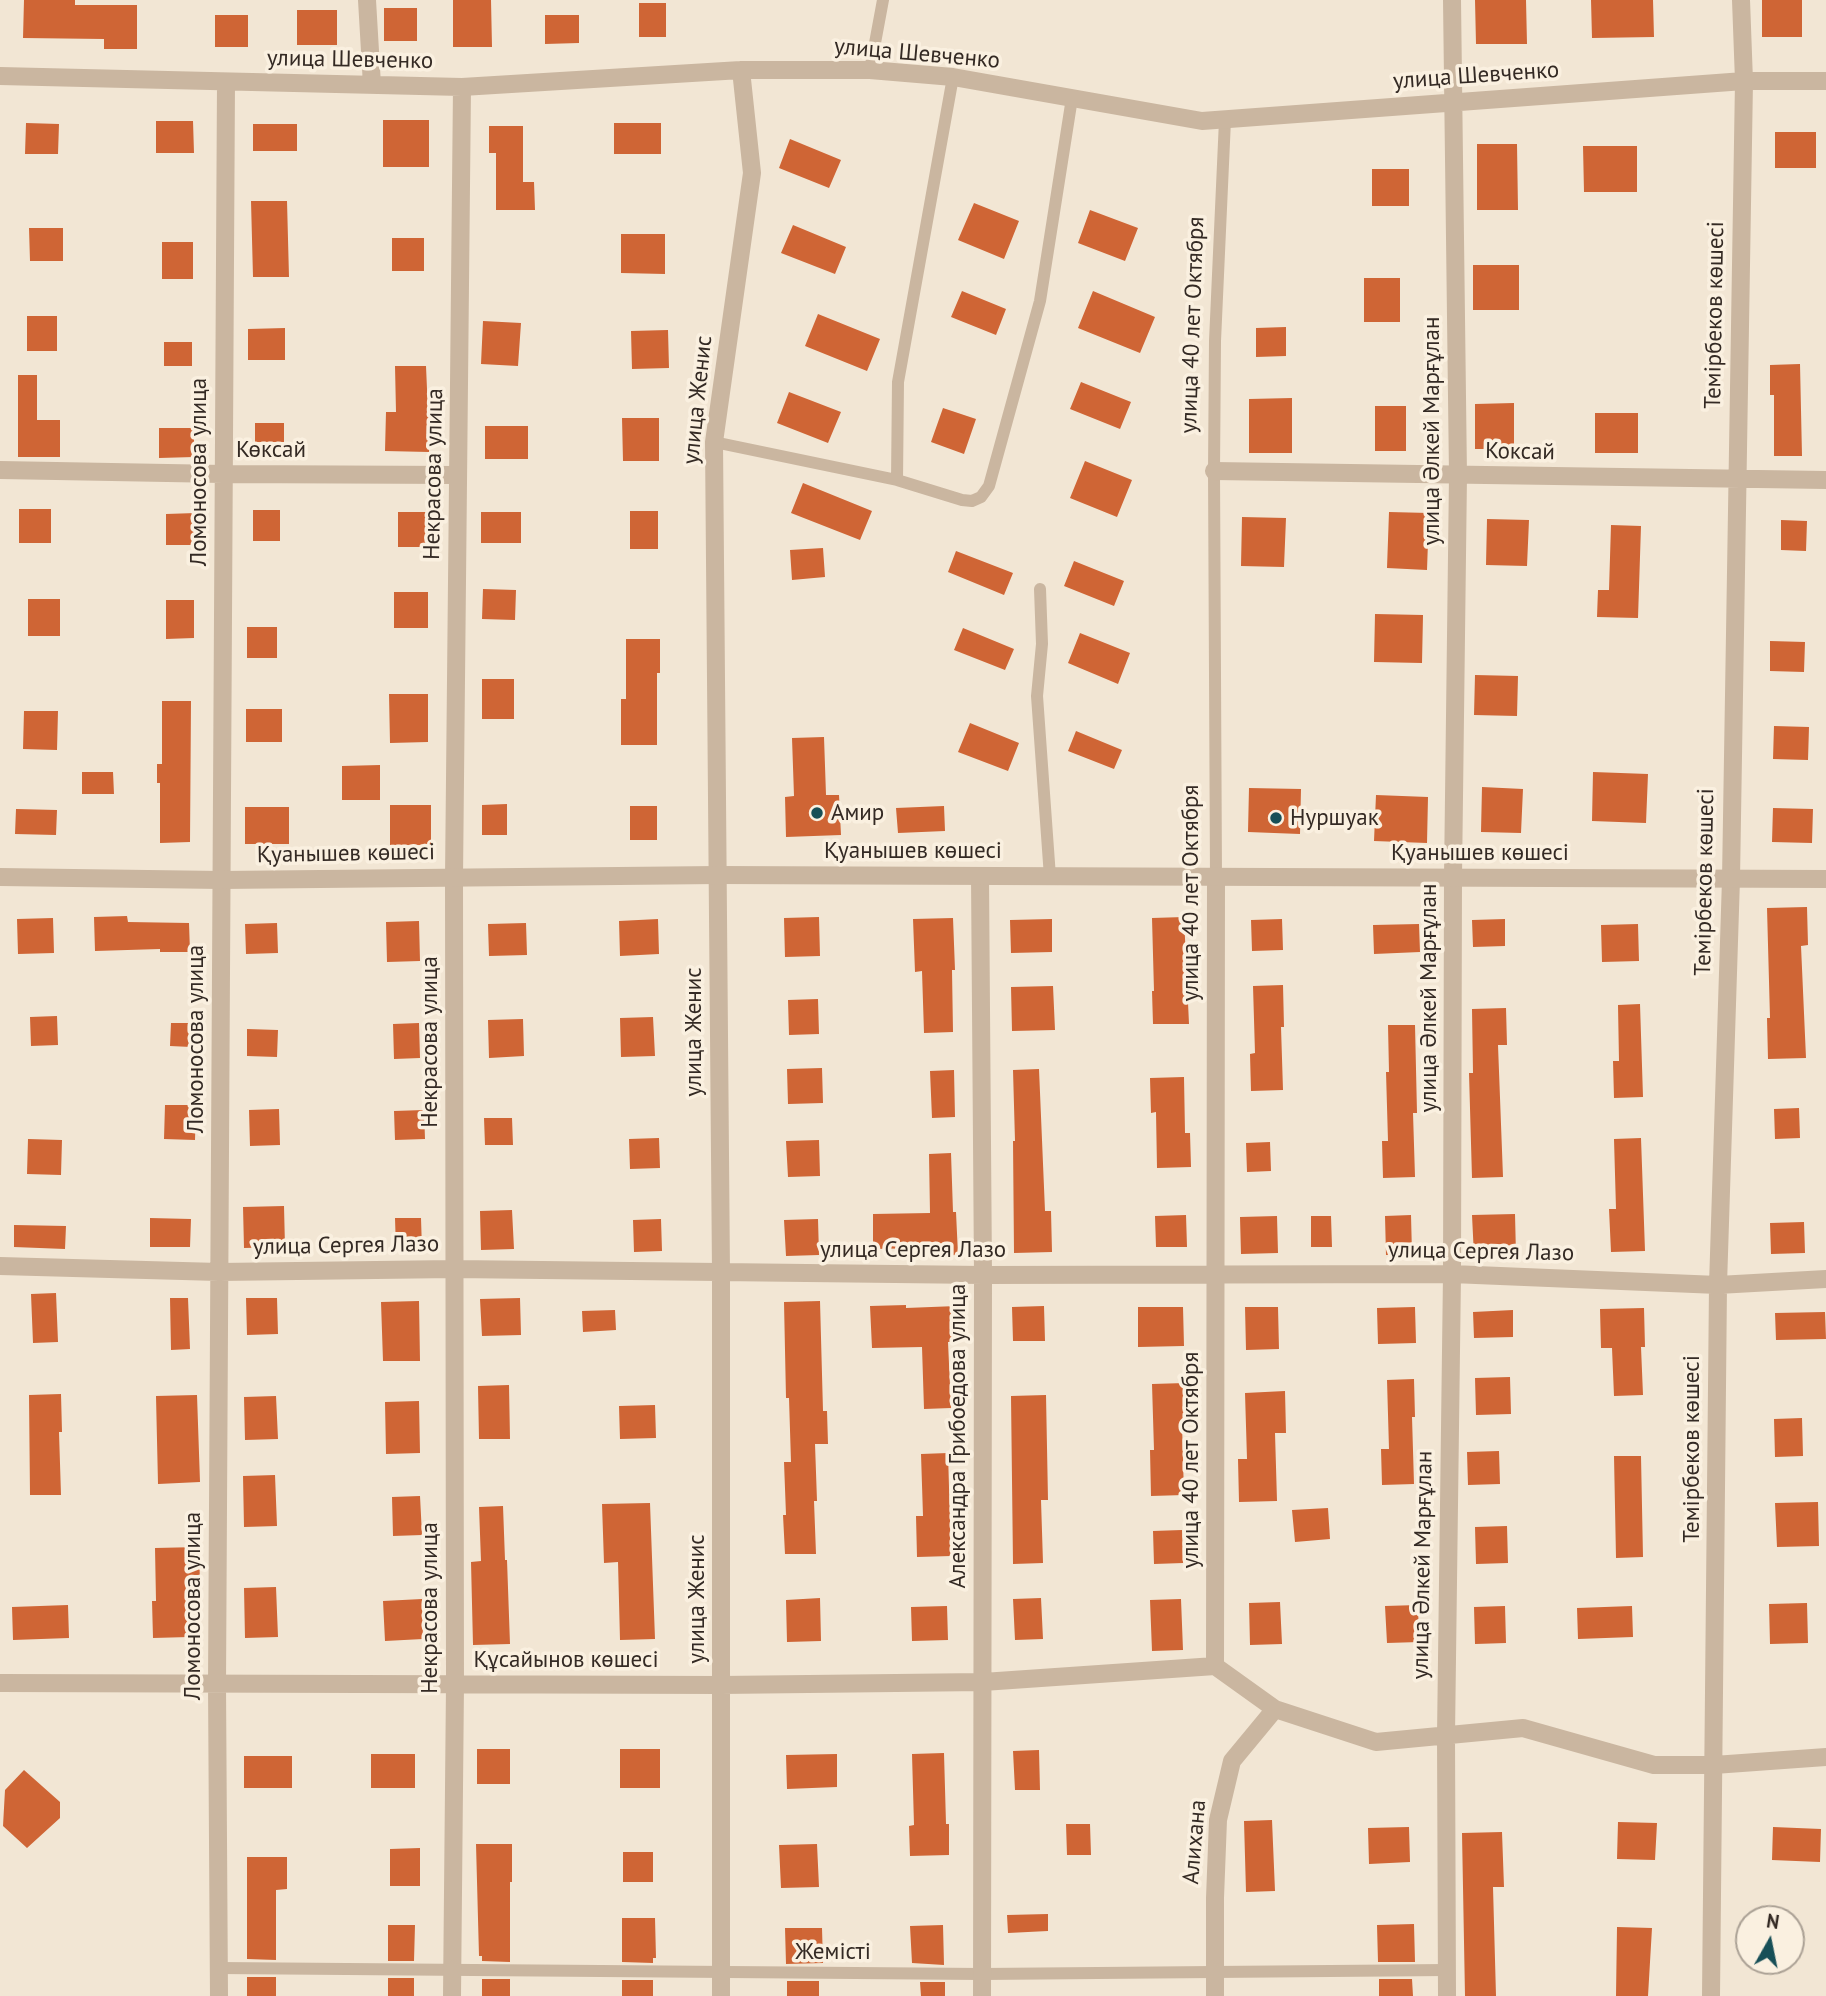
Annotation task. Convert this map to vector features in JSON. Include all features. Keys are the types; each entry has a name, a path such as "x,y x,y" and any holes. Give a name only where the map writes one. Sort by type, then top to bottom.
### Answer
{"street":[{"path":"367,0 372,85"},
{"name":"улица Әлкей Марғұлан","path":"1447,1996 1446,1735 1458,475 1452,0"},
{"name":"Темірбеков көшесі","path":"1711,1996 1718,1285 1731,879 1744,81 1741,0"},
{"name":"улица Шевченко","path":"0,76 462,87 741,70 870,70 953,77 1202,121 1744,81 1826,81"},
{"name":"улица Женис","path":"722,1996 721,1273 714,442 752,173 741,70"},
{"name":"Ломоносова улица","path":"219,1996 217,1684 226,82"},
{"name":"Некрасова улица","path":"452,1996 455,1684 454,877 462,87"},
{"name":"Көксай","path":"0,470 458,475"},
{"name":"Коксай","path":"1213,471 1826,480"},
{"name":"Қуанышев көшесі","path":"0,877 221,880 718,874 1216,878 1826,878"},
{"name":"Александра Грибоедова улица","path":"980,876 983,1275 982,1996"},
{"name":"улица 40 лет Октября","path":"1215,1666 1216,878"},
{"name":"улица Сергея Лазо","path":"0,1266 219,1272 454,1269 983,1275 1452,1274 1718,1285 1826,1279"},
{"path":"1215,1666 1275,1709 1376,1742 1523,1728 1654,1765 1714,1765 1826,1758"},
{"name":"Құсайынов көшесі","path":"0,1683 721,1685 983,1682 1215,1666"},
{"name":"Алихана","path":"1215,1996 1214,1898 1217,1820 1232,1761 1275,1709"}],"lane":[{"path":"870,70 883,0"},
{"path":"897,480 898,382 953,77"},
{"path":"714,442 897,480 962,500 981,498 989,486 1040,302 1072,98"},
{"name":"улица 40 лет Октября","path":"1216,878 1213,471 1215,341 1225,120"},
{"path":"1040,589 1042,644 1037,696 1050,877"},
{"name":"Жемісті","path":"219,1968 982,1974 1446,1970"}],"building":[{"path":"24,0 75,0 75,5 137,5 137,49 104,49 104,39 23,38"},
{"path":"453,0 491,0 492,47 453,47"},
{"path":"1475,0 1526,0 1527,44 1476,44"},
{"path":"1591,0 1653,0 1654,37 1592,38"},
{"path":"1762,0 1802,0 1802,37 1762,37"},
{"path":"639,3 666,3 666,37 639,37"},
{"path":"384,8 417,8 417,41 384,41"},
{"path":"297,10 337,10 337,45 297,45"},
{"path":"215,15 248,15 248,47 215,47"},
{"path":"545,15 579,15 579,43 545,44"},
{"path":"383,120 429,120 429,167 383,167"},
{"path":"156,121 193,121 194,153 156,153"},
{"path":"26,123 59,124 58,154 25,154"},
{"path":"614,123 661,123 661,154 614,154"},
{"path":"253,124 297,124 297,151 253,151"},
{"path":"489,126 523,126 523,182 534,182 535,210 496,210 496,153 489,153"},
{"path":"1775,132 1816,132 1816,168 1775,168"},
{"path":"790,139 841,160 829,188 779,168"},
{"path":"1477,144 1517,144 1518,210 1477,210"},
{"path":"1583,146 1637,146 1637,192 1584,192"},
{"path":"1372,169 1409,169 1409,206 1372,206"},
{"path":"251,201 287,201 289,277 253,277"},
{"path":"974,203 1019,221 1004,259 958,240"},
{"path":"1090,210 1138,228 1125,261 1078,243"},
{"path":"793,225 846,247 835,274 781,253"},
{"path":"29,228 63,228 63,261 30,261"},
{"path":"621,234 665,234 665,274 621,273"},
{"path":"392,238 424,238 424,271 392,271"},
{"path":"162,242 193,242 193,279 162,279"},
{"path":"1473,265 1519,265 1519,310 1473,310"},
{"path":"1364,278 1400,278 1400,322 1364,322"},
{"path":"962,291 1006,309 996,335 951,317"},
{"path":"1093,291 1155,317 1140,353 1078,328"},
{"path":"818,314 880,339 867,371 805,346"},
{"path":"27,316 57,316 57,351 27,351"},
{"path":"483,321 521,323 518,366 481,364"},
{"path":"1286,327 1286,356 1256,357 1256,328"},
{"path":"285,328 285,360 248,360 248,329"},
{"path":"668,330 669,368 632,369 631,331"},
{"path":"164,342 192,342 192,366 164,366"},
{"path":"1800,364 1802,456 1774,456 1774,395 1770,395 1770,365"},
{"path":"395,366 426,366 430,412 429,452 385,451 386,412 396,412"},
{"path":"18,375 37,375 37,420 60,420 60,457 18,457"},
{"path":"1081,382 1131,402 1120,429 1070,409"},
{"path":"789,392 841,412 828,443 777,423"},
{"path":"1292,398 1292,453 1249,453 1249,399"},
{"path":"1514,403 1514,449 1475,449 1475,404"},
{"path":"1375,406 1406,406 1406,451 1375,451"},
{"path":"943,408 976,419 964,454 931,442"},
{"path":"1595,413 1638,413 1638,453 1595,453"},
{"path":"622,418 659,418 659,461 623,461"},
{"path":"255,423 284,423 284,442 255,442"},
{"path":"485,426 528,426 528,459 485,459"},
{"path":"159,428 194,428 194,457 159,458"},
{"path":"1085,461 1132,480 1117,517 1070,498"},
{"path":"803,483 872,511 860,540 791,513"},
{"path":"19,509 51,509 51,543 19,543"},
{"path":"253,510 280,510 280,541 253,541"},
{"path":"630,511 658,511 658,549 630,549"},
{"path":"398,512 426,512 426,547 398,547"},
{"path":"481,512 521,512 521,543 481,543"},
{"path":"1389,512 1429,513 1427,570 1387,568"},
{"path":"196,513 196,545 166,545 166,514"},
{"path":"1242,517 1286,518 1284,567 1241,566"},
{"path":"1487,519 1529,520 1527,566 1486,565"},
{"path":"1781,520 1807,521 1806,551 1781,550"},
{"path":"1611,525 1641,526 1638,618 1597,617 1598,590 1609,590"},
{"path":"823,548 825,577 792,580 790,550"},
{"path":"956,551 1013,573 1004,595 948,572"},
{"path":"1074,561 1124,581 1114,606 1064,586"},
{"path":"483,589 516,590 515,620 482,619"},
{"path":"394,592 428,592 428,628 394,628"},
{"path":"28,599 60,599 60,636 28,636"},
{"path":"166,600 194,600 194,638 166,639"},
{"path":"1375,614 1423,615 1422,663 1374,662"},
{"path":"247,627 277,627 277,658 247,658"},
{"path":"963,628 1014,649 1005,670 954,650"},
{"path":"1080,633 1130,653 1118,684 1068,663"},
{"path":"626,639 660,639 657,745 621,745 621,699 626,699"},
{"path":"1770,641 1805,642 1804,672 1770,671"},
{"path":"1475,675 1518,676 1517,716 1474,715"},
{"path":"482,679 514,679 514,719 482,719"},
{"path":"389,694 428,694 428,742 390,743"},
{"path":"162,701 191,701 190,842 160,843 160,783 157,783 157,764 162,764"},
{"path":"246,709 282,709 282,742 246,742"},
{"path":"24,711 58,711 57,750 23,749"},
{"path":"970,723 1019,743 1008,771 958,752"},
{"path":"1774,726 1809,727 1808,760 1773,759"},
{"path":"1076,731 1122,750 1114,769 1068,751"},
{"path":"824,737 826,795 839,795 841,835 786,837 785,797 794,796 792,738"},
{"path":"380,765 380,800 342,800 342,766"},
{"path":"82,772 113,772 114,794 82,794"},
{"path":"1593,772 1648,774 1646,823 1592,821"},
{"path":"1482,787 1523,789 1521,833 1481,832"},
{"path":"1249,788 1301,789 1300,834 1248,832"},
{"path":"1376,795 1428,797 1427,843 1374,841"},
{"path":"507,804 507,835 482,835 482,805"},
{"path":"390,805 431,805 431,845 390,845"},
{"path":"630,806 657,806 657,840 630,840"},
{"path":"944,806 945,831 898,833 896,808"},
{"path":"245,807 289,807 289,844 245,844"},
{"path":"1773,808 1813,809 1812,843 1772,842"},
{"path":"16,809 57,810 56,835 15,834"},
{"path":"1807,907 1808,945 1801,946 1806,1058 1768,1059 1767,1018 1770,1018 1767,908"},
{"path":"127,916 128,922 189,923 190,952 160,952 160,949 95,951 94,917"},
{"path":"819,917 820,956 785,957 784,918"},
{"path":"1184,917 1189,1024 1153,1024 1152,918"},
{"path":"53,918 54,953 18,954 17,919"},
{"path":"953,918 953,1032 924,1033 922,971 915,972 913,919"},
{"path":"658,919 659,954 620,956 619,921"},
{"path":"1052,919 1052,952 1011,953 1010,920"},
{"path":"1282,919 1283,950 1252,951 1251,920"},
{"path":"1505,919 1505,946 1473,947 1472,920"},
{"path":"419,921 420,961 387,962 386,922"},
{"path":"277,923 278,953 246,954 245,924"},
{"path":"526,923 527,955 489,956 488,924"},
{"path":"1419,924 1420,952 1374,954 1373,925"},
{"path":"1638,924 1639,961 1602,962 1601,925"},
{"path":"1283,985 1283,1090 1251,1091 1250,1054 1255,1053 1253,986"},
{"path":"1053,986 1055,1030 1012,1031 1011,987"},
{"path":"818,999 819,1034 789,1035 788,1000"},
{"path":"1640,1004 1643,1097 1614,1098 1613,1061 1619,1061 1618,1005"},
{"path":"1506,1008 1507,1045 1498,1045 1503,1177 1472,1178 1469,1073 1473,1073 1472,1009"},
{"path":"57,1016 58,1045 31,1046 30,1017"},
{"path":"653,1017 655,1056 621,1057 620,1018"},
{"path":"523,1019 524,1056 489,1058 488,1020"},
{"path":"171,1023 192,1023 191,1047 170,1046"},
{"path":"419,1023 420,1058 394,1059 393,1024"},
{"path":"1388,1025 1415,1025 1415,1177 1383,1178 1382,1141 1388,1141"},
{"path":"247,1029 278,1030 277,1057 247,1056"},
{"path":"822,1068 823,1103 788,1104 787,1069"},
{"path":"1039,1069 1045,1211 1051,1211 1052,1252 1014,1253 1013,1070"},
{"path":"954,1070 955,1117 932,1118 930,1071"},
{"path":"1184,1077 1185,1133 1190,1133 1191,1167 1157,1168 1156,1112 1151,1113 1150,1078"},
{"path":"165,1105 196,1105 195,1140 164,1139"},
{"path":"1799,1108 1800,1138 1775,1139 1774,1109"},
{"path":"279,1109 280,1145 250,1146 249,1110"},
{"path":"424,1110 425,1139 395,1140 394,1111"},
{"path":"484,1118 512,1118 513,1145 485,1145"},
{"path":"659,1138 660,1168 630,1169 629,1139"},
{"path":"1641,1138 1645,1251 1611,1252 1609,1209 1616,1209 1614,1139"},
{"path":"28,1139 62,1140 61,1175 27,1174"},
{"path":"819,1140 820,1176 788,1177 786,1141"},
{"path":"1270,1142 1271,1171 1247,1172 1246,1143"},
{"path":"951,1153 958,1255 924,1256 924,1248 873,1249 873,1214 930,1213 929,1154"},
{"path":"284,1206 285,1247 244,1248 243,1207"},
{"path":"512,1210 514,1249 481,1250 480,1211"},
{"path":"1515,1214 1516,1255 1474,1256 1472,1215"},
{"path":"1186,1215 1187,1247 1156,1247 1155,1216"},
{"path":"1411,1215 1412,1254 1386,1255 1385,1216"},
{"path":"1277,1216 1278,1253 1241,1254 1240,1217"},
{"path":"1311,1216 1331,1216 1332,1247 1311,1247"},
{"path":"150,1218 191,1219 190,1247 150,1247"},
{"path":"395,1218 421,1218 422,1249 396,1250"},
{"path":"661,1219 662,1251 634,1252 633,1220"},
{"path":"818,1219 819,1255 786,1256 784,1220"},
{"path":"1804,1222 1805,1253 1771,1254 1770,1223"},
{"path":"14,1225 66,1226 65,1249 14,1247"},
{"path":"56,1293 58,1342 33,1343 31,1294"},
{"path":"170,1298 188,1298 190,1349 171,1350"},
{"path":"246,1298 277,1298 278,1334 247,1335"},
{"path":"520,1298 521,1335 482,1336 480,1299"},
{"path":"419,1301 420,1361 383,1361 381,1302"},
{"path":"820,1301 823,1411 827,1411 828,1444 815,1444 816,1554 785,1554 784,1462 791,1462 789,1398 786,1398 784,1302"},
{"path":"906,1305 906,1308 957,1306 958,1342 948,1342 951,1408 924,1409 922,1347 872,1348 870,1306"},
{"path":"1044,1306 1045,1341 1013,1341 1012,1307"},
{"path":"1138,1307 1183,1307 1184,1346 1138,1347"},
{"path":"1245,1307 1278,1307 1279,1349 1246,1350"},
{"path":"1415,1307 1416,1343 1378,1344 1377,1308"},
{"path":"1644,1308 1645,1347 1641,1347 1643,1395 1614,1396 1612,1348 1601,1348 1600,1309"},
{"path":"615,1310 616,1330 583,1332 582,1311"},
{"path":"1513,1310 1513,1337 1474,1338 1473,1312"},
{"path":"1825,1312 1826,1339 1776,1340 1775,1313"},
{"path":"1510,1377 1511,1414 1476,1415 1475,1378"},
{"path":"1414,1379 1414,1484 1382,1485 1381,1449 1389,1449 1387,1380"},
{"path":"1185,1383 1186,1424 1182,1424 1184,1495 1151,1496 1150,1450 1154,1450 1152,1384"},
{"path":"509,1385 510,1439 479,1439 478,1386"},
{"path":"1285,1391 1286,1433 1275,1433 1277,1501 1239,1502 1238,1459 1247,1459 1245,1393"},
{"path":"61,1394 61,1495 30,1495 29,1395"},
{"path":"197,1395 200,1482 158,1484 156,1396"},
{"path":"1046,1395 1048,1500 1041,1500 1043,1563 1013,1564 1011,1396"},
{"path":"276,1396 278,1439 245,1440 244,1397"},
{"path":"419,1401 420,1453 386,1454 385,1402"},
{"path":"655,1405 656,1438 620,1439 619,1406"},
{"path":"1802,1418 1803,1456 1775,1457 1774,1419"},
{"path":"1499,1451 1500,1484 1468,1485 1467,1452"},
{"path":"948,1453 951,1556 917,1557 916,1516 923,1516 921,1454"},
{"path":"1614,1456 1641,1456 1643,1557 1616,1558"},
{"path":"275,1475 277,1526 244,1527 243,1476"},
{"path":"420,1496 422,1535 393,1536 392,1497"},
{"path":"1818,1502 1819,1546 1777,1547 1775,1503"},
{"path":"650,1503 655,1639 620,1640 618,1562 604,1563 602,1504"},
{"path":"503,1506 510,1644 473,1645 471,1562 481,1561 479,1507"},
{"path":"1328,1508 1330,1539 1295,1542 1292,1510"},
{"path":"1507,1526 1508,1563 1476,1564 1475,1527"},
{"path":"1182,1530 1183,1563 1154,1564 1153,1531"},
{"path":"199,1547 200,1584 188,1584 189,1637 153,1638 152,1601 156,1601 155,1548"},
{"path":"276,1587 278,1637 245,1638 244,1588"},
{"path":"820,1598 821,1641 787,1642 786,1600"},
{"path":"1041,1598 1043,1639 1015,1640 1013,1599"},
{"path":"422,1599 423,1639 385,1641 383,1601"},
{"path":"1181,1599 1183,1650 1152,1651 1150,1600"},
{"path":"1280,1602 1282,1644 1250,1645 1249,1603"},
{"path":"1807,1603 1808,1643 1770,1644 1769,1604"},
{"path":"68,1605 69,1638 13,1640 12,1607"},
{"path":"1418,1605 1419,1642 1387,1643 1385,1606"},
{"path":"947,1606 948,1640 912,1641 911,1607"},
{"path":"1505,1606 1506,1643 1475,1644 1474,1607"},
{"path":"1632,1606 1633,1637 1578,1639 1577,1608"},
{"path":"477,1749 510,1749 510,1784 477,1784"},
{"path":"620,1749 660,1749 660,1788 620,1788"},
{"path":"1039,1750 1040,1790 1015,1790 1013,1751"},
{"path":"944,1753 949,1855 910,1856 909,1826 914,1825 912,1754"},
{"path":"371,1754 415,1754 415,1788 371,1788"},
{"path":"837,1754 837,1787 787,1789 786,1755"},
{"path":"244,1756 292,1756 292,1788 244,1788"},
{"path":"24,1770 60,1802 60,1818 27,1848 3,1826 5,1790"},
{"path":"1272,1820 1275,1891 1246,1892 1244,1821"},
{"path":"1618,1822 1657,1823 1655,1860 1617,1859"},
{"path":"1066,1824 1090,1824 1091,1855 1067,1855"},
{"path":"1409,1827 1410,1862 1369,1864 1368,1828"},
{"path":"1773,1827 1821,1829 1820,1862 1772,1860"},
{"path":"1502,1832 1504,1887 1493,1887 1496,1996 1465,1996 1462,1833"},
{"path":"476,1844 512,1844 510,1962 482,1961 482,1956 479,1956"},
{"path":"817,1844 819,1887 781,1888 779,1845"},
{"path":"420,1848 420,1886 390,1886 390,1849"},
{"path":"623,1852 653,1852 653,1882 623,1882"},
{"path":"247,1857 287,1857 287,1889 276,1890 276,1960 247,1959"},
{"path":"1048,1914 1048,1931 1008,1933 1007,1915"},
{"path":"622,1918 655,1918 656,1958 653,1958 653,1963 622,1962"},
{"path":"1414,1924 1415,1962 1378,1962 1377,1925"},
{"path":"388,1925 415,1925 414,1961 388,1961"},
{"path":"943,1925 944,1965 912,1963 910,1926"},
{"path":"1617,1927 1652,1928 1648,1996 1616,1996"},
{"path":"785,1928 822,1928 823,1963 786,1964"},
{"path":"247,1977 276,1977 276,1996 247,1996"},
{"path":"388,1978 414,1978 414,1996 388,1996"},
{"path":"482,1979 510,1979 510,1996 482,1996"},
{"path":"1379,1979 1412,1979 1413,1996 1379,1996"},
{"path":"622,1980 653,1980 653,1996 622,1996"},
{"path":"787,1981 819,1981 819,1996 787,1996"},
{"path":"920,1982 945,1982 945,1996 921,1996"}],"place":[{"name":"Амир","path":"817,813"},
{"name":"Нуршуак","path":"1276,818"}]}
